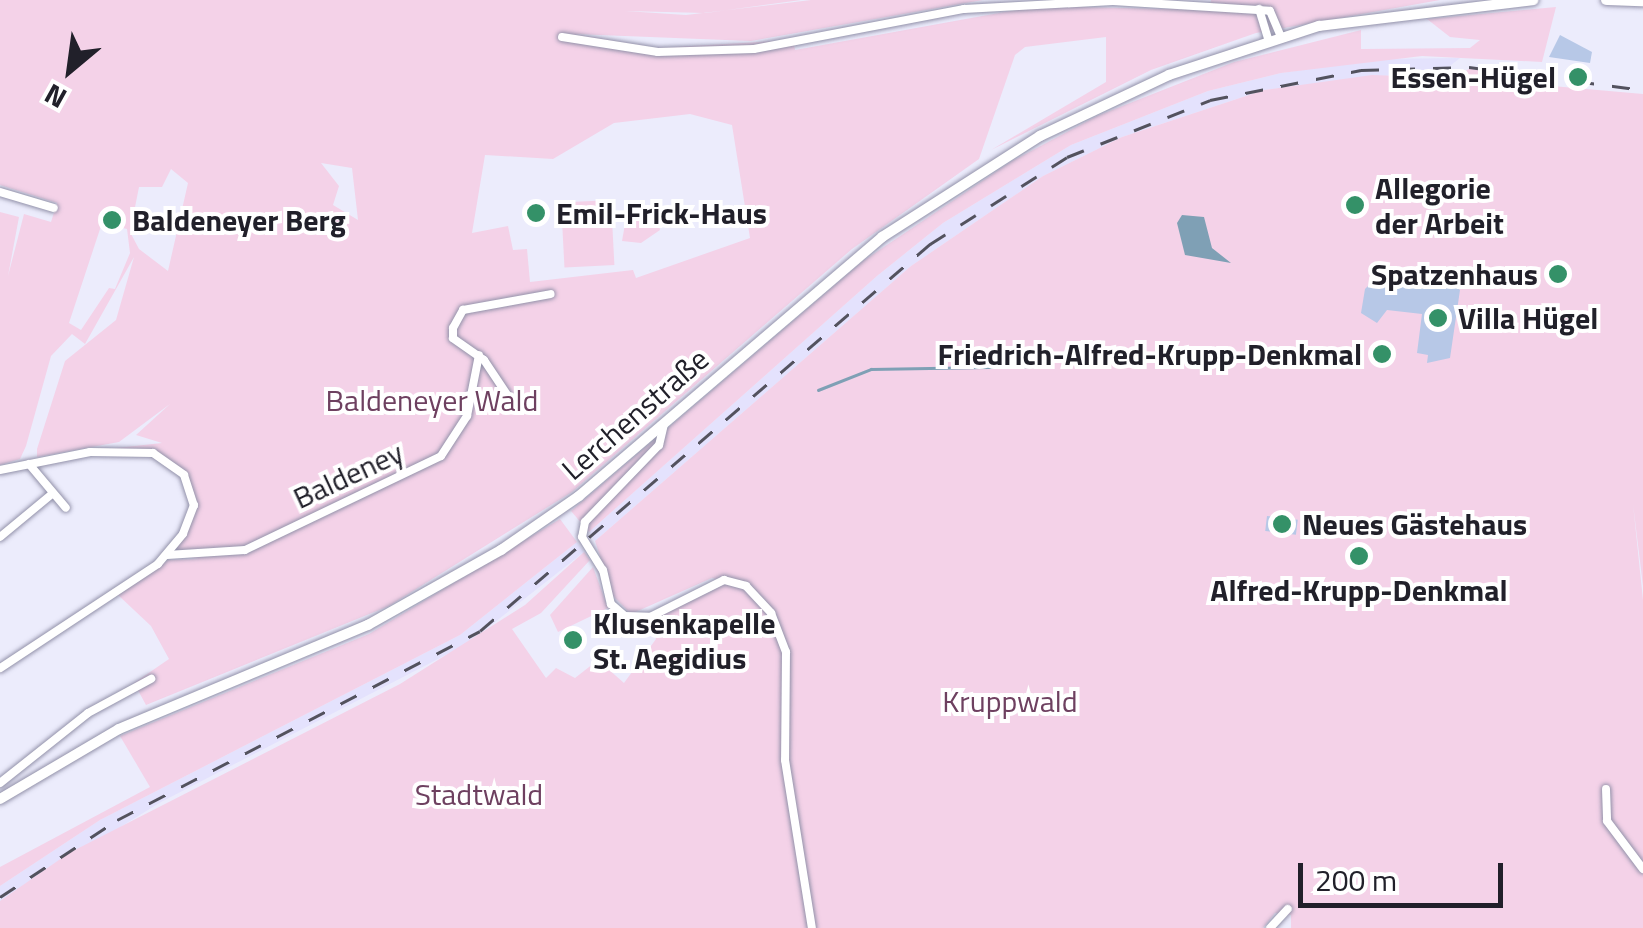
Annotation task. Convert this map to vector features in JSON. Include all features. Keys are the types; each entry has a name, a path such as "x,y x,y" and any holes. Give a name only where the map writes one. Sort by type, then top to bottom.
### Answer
{"main road":[{"name":"Lerchenstraße","path":"0,799 120,730 325,644 451,580 579,496 933,199 1094,109 1275,39 1433,8 1534,0"},
{"path":"1606,0 1643,1"}],"street":[{"path":"562,37 624,50 718,52 1040,2 1258,9 1270,11 1275,39"},
{"path":"0,192 54,208"},
{"path":"510,398 479,355 453,338 463,310 550,294"},
{"name":"Baldeney","path":"166,556 244,550 442,456 469,410 479,355"},
{"path":"664,424 650,457 581,528 611,604 642,619 731,580 753,591 777,624 786,652 784,760 812,928"},
{"path":"0,470 90,452 168,460 187,479 194,505 166,556 0,668"},
{"path":"29,464 66,508"},
{"path":"0,537 52,494"},
{"path":"0,783 88,713 152,679"},
{"path":"1606,789 1607,821 1643,870"},
{"path":"1270,928 1288,910"}],"shaded area":[{"path":"1460,58 1446,69 1264,90 1122,137 1043,176 911,266 595,541 589,532 877,276 943,223 1071,145 1208,91 1281,73 1375,59"},
{"path":"1182,215 1204,217 1212,248 1231,263 1185,255 1177,223"},
{"path":"577,542 584,552 467,644 161,802 0,901 0,886 100,820 460,635"}],"green space":[{"name":"Baldeneyer Wald","path":"0,0 801,0 730,10 811,0 983,0 751,41 574,34 657,48 793,40 795,50 1037,6 1210,10 1211,0 1440,0 1256,33 1151,70 991,150 1106,82 1106,37 1025,47 1015,55 979,159 852,249 572,492 389,606 146,705 134,683 169,659 151,626 117,594 168,560 199,559 169,555 193,519 186,476 155,452 98,450 162,443 136,435 170,404 119,442 37,457 65,361 116,320 134,257 85,344 72,334 51,356 20,459 0,465 0,212 19,217 8,276 24,214 51,222 57,203 0,185","holes":["625,11 703,13 686,15","690,114 732,125 750,238 636,278 633,270 530,282 527,249 513,250 508,226 472,233 485,155 553,159 614,123","321,163 352,168 358,220 333,205 339,186","171,169 188,183 168,271 139,249 130,232 139,187 162,187","102,223 127,229 130,253 115,289 109,288 81,330 69,323"]},
{"path":"1556,7 1542,62 1422,56 1281,73 1208,91 1071,145 943,223 877,276 589,532 571,511 863,261 1012,161 1097,116 1234,62 1361,30 1361,49 1470,48 1480,40 1450,37 1427,19"},
{"path":"1469,69 1497,71 1496,81 1643,94 1643,586 1633,504 1643,600 1643,928 1291,928 1291,915 1275,913 1263,928 0,928 0,901 69,853 400,684 525,605 584,552 590,560 541,613 512,629 546,678 556,668 575,678 598,660 624,683 656,639 649,621 728,582 712,578 631,614 613,596 595,541 911,266 1043,176 1122,137 1264,90 1372,75 1454,78","holes":["730,583 753,589 765,600 788,650 786,760 784,653 770,616 749,591"]},
{"path":"611,200 614,265 564,268 561,203"},
{"path":"655,207 660,230 641,243 622,241 627,213"},
{"path":"560,519 577,542 460,635 100,820 0,886 0,867 150,787 120,736 369,634"},
{"path":"593,567 608,608 558,632 550,615"}],"building":[{"path":"1560,35 1592,52 1590,63 1549,57"},
{"name":"Villa Hügel","path":"1381,273 1427,287 1445,278 1460,290 1450,358 1427,363 1428,355 1417,353 1422,314 1387,310 1377,323 1361,313 1365,289"},
{"name":"Neues Gästehaus","path":"1267,516 1298,520 1296,535 1265,531"}],"waterway":[{"path":"818,390 871,369 1040,366"}],"railway":[{"path":"0,897 117,820 480,631 930,244 1067,157 1210,100 1361,70 1469,67 1643,90"}],"place":[{"name":"Essen-Hügel","path":"1578,77"},
{"name":"Allegorie der Arbeit","path":"1355,205"},
{"name":"Emil-Frick-Haus","path":"536,213"},
{"name":"Baldeneyer Berg","path":"112,220"},
{"name":"Spatzenhaus","path":"1558,274"},
{"name":"Villa Hügel","path":"1438,318"},
{"name":"Friedrich-Alfred-Krupp-Denkmal","path":"1382,354"},
{"name":"Neues Gästehaus","path":"1282,524"},
{"name":"Alfred-Krupp-Denkmal","path":"1359,556"},
{"name":"Klusenkapelle St. Aegidius","path":"573,640"}],"park label":[{"name":"Kruppwald","path":"1010,701"},
{"name":"Stadtwald","path":"479,794"}]}
